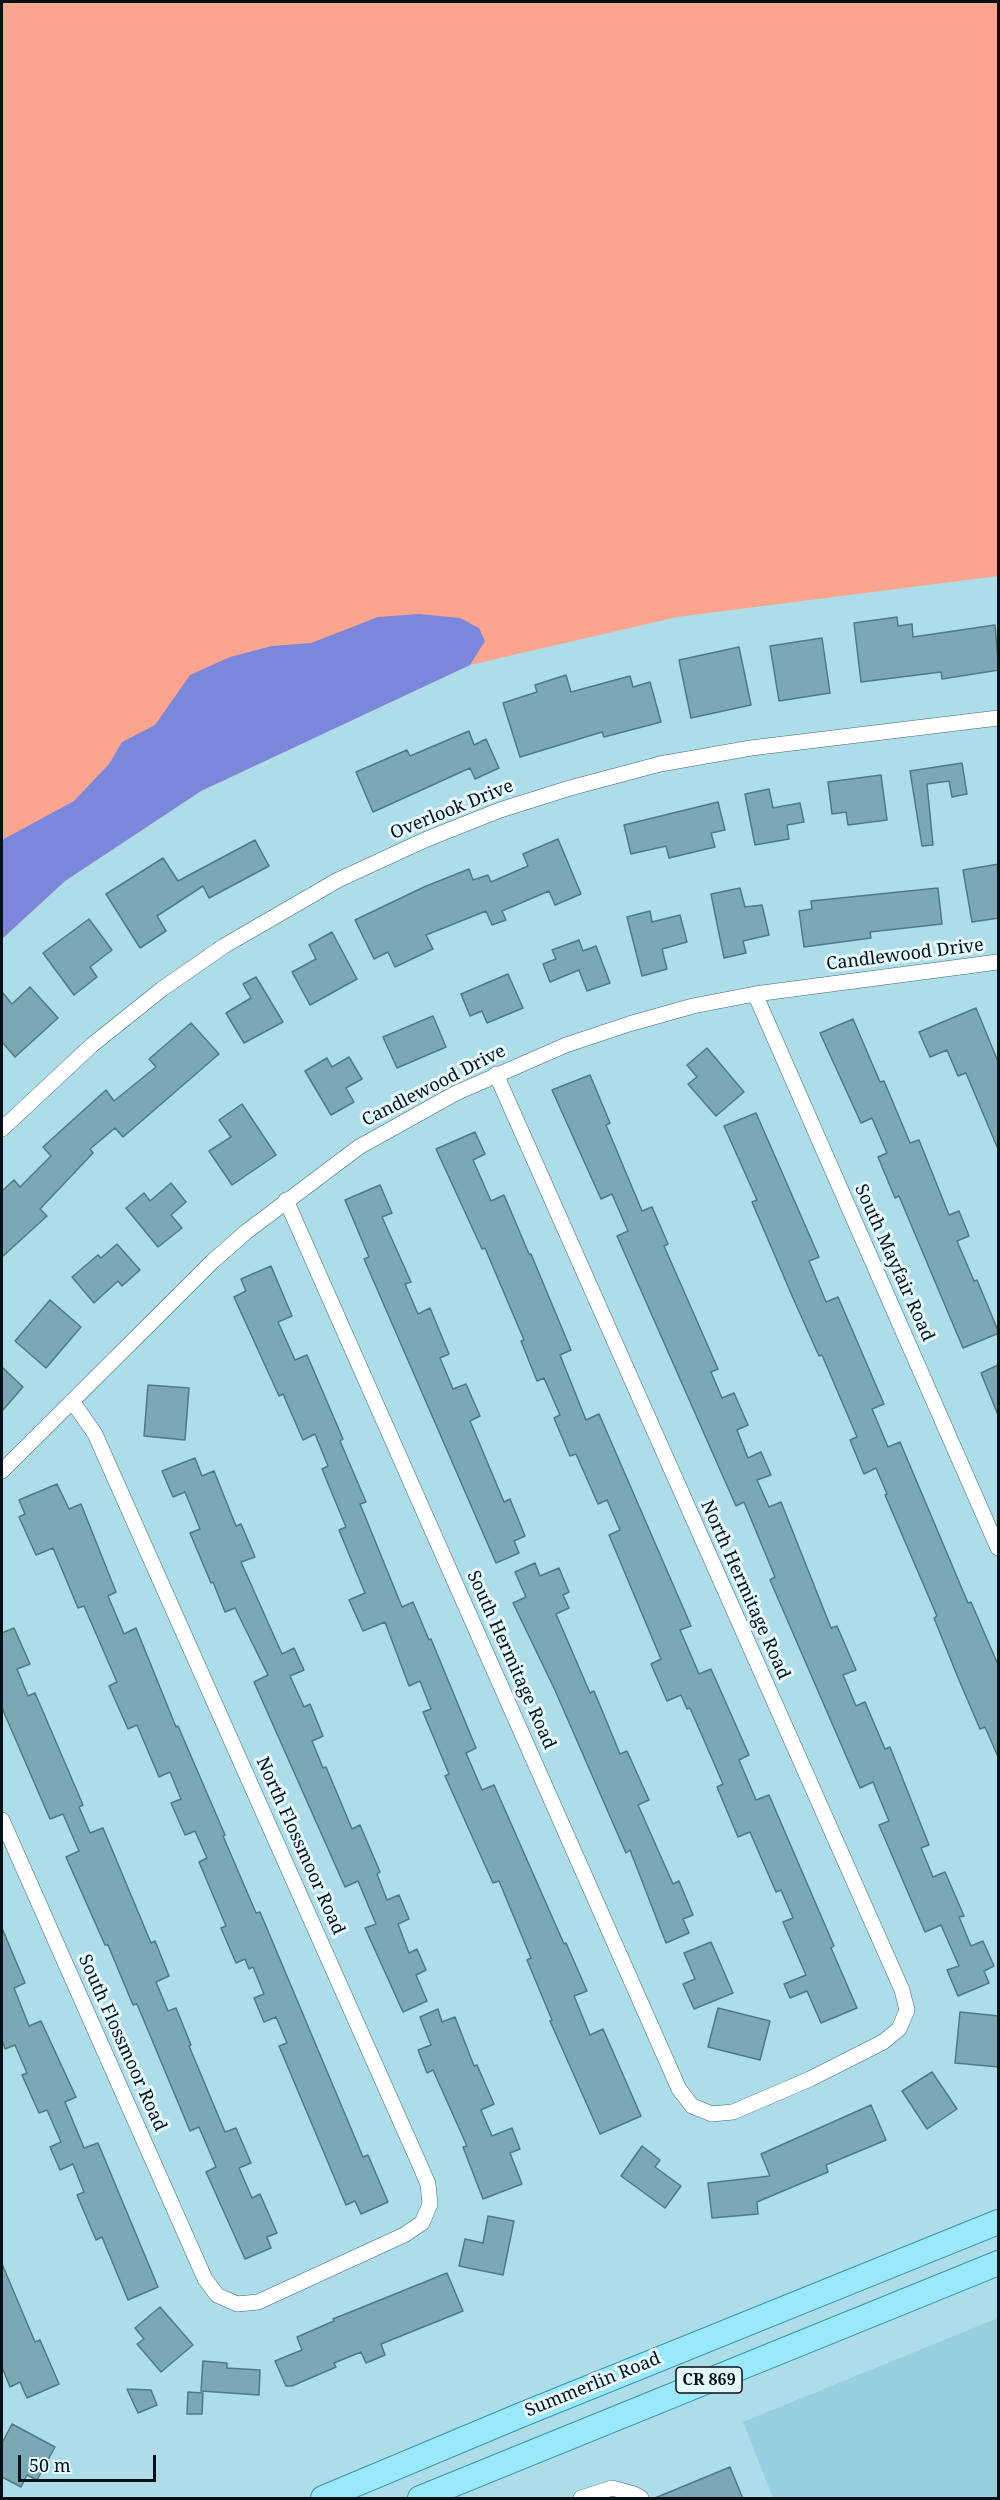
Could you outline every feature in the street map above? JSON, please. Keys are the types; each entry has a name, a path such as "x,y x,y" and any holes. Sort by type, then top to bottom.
{"main road":[{"name":"Summerlin Road","path":"323,2499 521,2415 999,2222"},
{"name":"CR 869","path":"420,2499 999,2263"}],"street":[{"name":"Overlook Drive","path":"2,1130 92,1045 162,989 224,946 338,880 427,839 510,807 660,764 752,748 999,718"},
{"name":"Candlewood Drive","path":"2,1471 213,1261 286,1200 369,1141 428,1108 496,1074 566,1045 693,1006 755,994 999,962"},
{"name":"South Mayfair Road","path":"755,994 999,1548"},
{"name":"North Hermitage Road","path":"496,1074 902,1990 907,2010 899,2029 865,2053 751,2106 733,2112 720,2113"},
{"name":"South Hermitage Road","path":"286,1200 679,2089 692,2106 712,2114 720,2113"},
{"name":"North Flossmoor Road","path":"72,1401 95,1434 428,2184 430,2204 422,2223 404,2235 258,2302 237,2304 218,2295 207,2282"},
{"name":"South Flossmoor Road","path":"2,1820 207,2282"},
{"path":"581,2499 612,2488 634,2494 641,2499"}],"shaded area":[{"path":"2,2 998,2 998,576 677,617 470,665 201,791 65,881 2,939"},
{"path":"998,2318 998,2498 773,2498 743,2422"}],"water":[{"path":"419,614 460,618 479,628 485,641 470,665 201,791 65,881 2,939 2,840 74,801 109,764 122,742 155,725 190,675 230,657 272,646 311,643 378,617"}],"building":[{"path":"897,617 898,626 912,624 913,637 995,625 999,670 942,679 941,672 861,682 854,623"},
{"path":"822,638 830,693 779,701 770,646"},
{"path":"739,647 751,705 691,718 679,660"},
{"path":"566,675 571,692 630,676 633,687 650,682 661,722 604,737 602,732 520,757 503,703 537,692 535,685"},
{"path":"469,731 474,745 486,739 499,768 475,779 470,768 373,812 356,772 407,750 410,756"},
{"path":"962,763 967,794 952,797 949,781 927,784 933,845 922,846 910,771"},
{"path":"881,775 887,820 848,825 846,812 832,814 828,782"},
{"path":"769,789 773,808 800,803 804,822 787,825 789,839 755,845 745,794"},
{"path":"718,802 725,830 711,833 715,847 669,858 666,846 631,854 624,825"},
{"path":"558,839 581,894 555,905 549,891 502,911 506,920 492,925 486,911 426,935 433,949 395,967 388,952 374,959 355,920 424,887 469,869 473,880 488,875 491,882 528,866 523,854"},
{"path":"255,840 269,866 209,898 203,886 157,916 166,931 140,948 106,894 163,858 178,881"},
{"path":"999,864 999,918 972,922 963,870"},
{"path":"740,888 745,907 762,905 769,935 743,941 746,953 724,958 711,894"},
{"path":"938,888 942,924 870,932 871,938 804,947 799,911 812,909 811,901"},
{"path":"650,911 652,922 680,915 687,942 662,949 667,969 642,976 627,917"},
{"path":"89,919 112,950 90,967 97,977 74,995 43,953"},
{"path":"332,932 357,979 310,1005 292,972 316,959 309,945"},
{"path":"579,940 583,951 596,946 610,983 587,991 579,970 550,982 543,964 556,959 552,950"},
{"path":"508,974 523,1008 487,1023 482,1011 470,1016 461,994"},
{"path":"256,977 283,1022 244,1043 226,1013 251,998 243,984"},
{"path":"30,987 58,1018 15,1057 2,1042 2,992 12,1004"},
{"path":"976,1008 999,1064 998,1149 966,1073 958,1076 947,1050 930,1057 919,1032"},
{"path":"433,1016 446,1047 397,1068 383,1037"},
{"path":"853,1019 880,1082 884,1081 910,1143 919,1140 949,1215 959,1211 969,1236 957,1241 974,1281 977,1280 999,1333 963,1348 899,1196 895,1198 878,1157 887,1153 872,1118 861,1123 820,1033"},
{"path":"191,1023 219,1054 123,1137 115,1128 90,1149 93,1153 40,1209 47,1216 2,1257 2,1191 14,1180 20,1187 51,1156 43,1147 106,1090 114,1101 156,1067 149,1059"},
{"path":"707,1048 744,1092 716,1116 688,1084 697,1077 687,1065"},
{"path":"349,1057 362,1079 346,1088 354,1102 331,1115 305,1071 327,1058 332,1067"},
{"path":"590,1075 610,1123 606,1125 642,1211 652,1207 668,1244 664,1246 718,1369 711,1372 722,1398 734,1393 748,1425 737,1430 748,1458 761,1452 771,1475 757,1480 769,1507 781,1502 831,1628 837,1626 856,1670 843,1675 856,1706 865,1702 885,1749 890,1747 929,1845 921,1848 933,1877 945,1872 964,1916 959,1917 971,1946 983,1941 994,1966 984,1971 989,1983 958,1996 947,1970 959,1966 941,1925 925,1932 879,1825 889,1821 873,1782 860,1788 770,1580 775,1577 744,1502 736,1506 617,1236 628,1231 612,1194 601,1199 552,1090"},
{"path":"242,1104 276,1155 232,1185 209,1151 231,1137 219,1120"},
{"path":"756,1113 819,1257 809,1261 826,1302 838,1297 884,1404 872,1409 888,1447 900,1442 968,1603 971,1602 999,1667 999,1759 985,1727 980,1729 959,1680 934,1618 937,1616 885,1495 887,1494 876,1468 864,1474 850,1440 857,1437 752,1202 757,1200 724,1126"},
{"path":"475,1132 485,1154 473,1160 491,1201 504,1195 529,1254 531,1254 571,1350 560,1355 586,1420 599,1414 691,1626 680,1630 699,1674 711,1669 749,1755 739,1760 756,1800 769,1795 834,1946 831,1948 857,2008 821,2023 807,1991 790,1998 784,1984 806,1975 783,1922 793,1918 781,1890 776,1892 750,1832 738,1837 717,1787 723,1784 690,1708 687,1709 681,1695 667,1701 651,1664 661,1659 609,1535 620,1530 607,1500 598,1504 576,1454 570,1456 554,1418 560,1415 544,1378 537,1381 521,1341 524,1340 485,1248 482,1249 436,1149"},
{"path":"171,1183 186,1202 171,1215 182,1228 158,1247 126,1208 144,1193 150,1201"},
{"path":"380,1185 392,1213 382,1217 411,1282 405,1284 418,1314 430,1308 449,1354 440,1358 453,1389 466,1384 480,1416 470,1421 504,1502 510,1499 525,1536 514,1541 519,1553 496,1563 364,1259 369,1257 345,1200"},
{"path":"117,1244 140,1270 122,1286 118,1281 94,1303 72,1277 98,1255 101,1258"},
{"path":"271,1266 292,1316 278,1322 295,1360 307,1355 343,1439 340,1441 366,1502 360,1504 402,1607 413,1602 429,1640 431,1639 476,1748 466,1753 482,1790 494,1785 587,1991 574,1996 590,2035 603,2029 641,2116 600,2134 550,2021 552,2020 527,1960 531,1958 499,1881 493,1883 445,1776 449,1774 423,1712 431,1709 420,1681 409,1686 385,1622 363,1631 349,1600 365,1593 339,1530 346,1527 322,1469 328,1466 315,1434 303,1440 283,1394 279,1396 234,1297 246,1291 241,1279"},
{"path":"50,1300 81,1327 46,1368 15,1341"},
{"path":"998,1365 998,1415 981,1373"},
{"path":"2,1367 23,1387 2,1411"},
{"path":"148,1385 189,1388 185,1440 144,1436"},
{"path":"195,1458 202,1476 214,1471 236,1526 241,1524 255,1557 241,1562 282,1654 294,1648 304,1670 290,1676 304,1707 310,1704 323,1736 312,1741 323,1768 326,1767 352,1829 360,1825 380,1872 377,1874 387,1900 399,1895 409,1919 398,1924 409,1953 417,1949 426,1970 416,1975 427,2001 403,2012 365,1928 376,1924 358,1881 345,1887 254,1682 268,1675 235,1608 225,1612 213,1582 211,1583 190,1533 200,1529 185,1492 173,1497 162,1471"},
{"path":"57,1484 69,1509 81,1504 116,1592 108,1596 124,1634 136,1628 176,1727 178,1726 225,1835 223,1836 256,1913 260,1912 363,2157 368,2155 388,2202 361,2214 355,2201 346,2205 279,2046 287,2043 276,2017 264,2022 254,1998 264,1994 253,1967 249,1969 245,1959 236,1963 221,1928 226,1926 199,1862 207,1858 195,1831 185,1835 171,1803 181,1799 170,1772 159,1777 137,1725 128,1729 109,1686 117,1682 84,1606 78,1608 53,1548 36,1555 19,1517 25,1514 19,1500"},
{"path":"535,1563 540,1576 559,1568 569,1592 563,1595 569,1608 556,1614 590,1693 594,1691 620,1754 627,1751 649,1800 638,1805 673,1884 679,1881 693,1915 683,1919 689,1933 666,1943 630,1850 626,1853 554,1688 513,1603 526,1597 515,1572"},
{"path":"14,1628 30,1664 17,1669 28,1696 35,1693 83,1805 79,1807 90,1833 103,1828 151,1943 155,1941 169,1976 156,1982 168,2011 176,2008 191,2045 189,2046 225,2132 236,2128 251,2163 239,2168 252,2198 260,2194 277,2233 267,2237 271,2248 245,2259 206,2172 216,2167 199,2127 190,2131 137,2004 133,2005 108,1945 105,1945 66,1857 79,1851 63,1814 50,1819 2,1708 2,1633"},
{"path":"2,1928 25,1983 14,1988 29,2026 41,2021 76,2097 65,2102 84,2148 98,2143 158,2287 128,2300 102,2237 96,2240 77,2195 84,2192 73,2164 60,2170 50,2147 61,2142 47,2110 39,2113 22,2075 27,2073 15,2045 5,2049 2,2040"},
{"path":"711,1942 733,1993 694,2009 683,1984 695,1979 684,1953"},
{"path":"718,2008 770,2021 760,2060 708,2047"},
{"path":"438,2009 442,2022 455,2017 474,2066 477,2065 494,2104 481,2110 492,2136 512,2128 520,2149 510,2153 522,2184 483,2199 463,2147 467,2146 433,2070 427,2073 418,2050 431,2045 420,2017"},
{"path":"960,2012 999,2016 999,2067 955,2063"},
{"path":"932,2072 957,2109 927,2129 902,2091"},
{"path":"871,2105 886,2140 826,2165 828,2172 757,2202 758,2214 712,2218 708,2183 770,2176 761,2154"},
{"path":"642,2146 660,2160 655,2167 681,2186 665,2208 621,2176"},
{"path":"488,2216 514,2221 503,2275 459,2266 465,2239 483,2243"},
{"path":"2,2264 35,2342 40,2340 59,2384 27,2398 20,2382 10,2387 2,2367"},
{"path":"447,2273 463,2311 381,2344 385,2355 366,2363 361,2352 334,2363 336,2367 292,2386 286,2386 275,2361 302,2350 297,2337 334,2321 333,2319"},
{"path":"160,2307 193,2345 161,2372 137,2344 144,2339 135,2328"},
{"path":"203,2361 227,2363 227,2368 260,2370 259,2395 201,2391"},
{"path":"127,2389 151,2390 157,2405 138,2413"},
{"path":"188,2392 203,2393 202,2414 187,2414"},
{"path":"12,2424 55,2447 37,2480 27,2475 21,2487 2,2477 2,2443"},
{"path":"730,2467 743,2499 655,2499 655,2498"}]}
